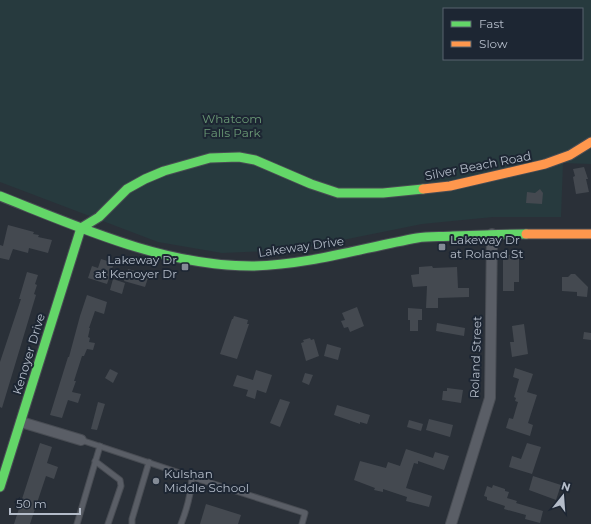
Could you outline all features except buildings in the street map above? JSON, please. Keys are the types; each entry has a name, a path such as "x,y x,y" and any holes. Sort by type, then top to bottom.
{"street":[{"name":"Silver Beach Road","path":"81,228 99,217 127,189 140,181 164,171 210,158 247,158 268,165 311,184 338,193 383,193 450,186 545,164 570,155 591,142"},
{"name":"Lakeway Drive","path":"0,196 81,228 154,253 176,258 228,265 247,266 298,262 420,238 492,234 591,234"},
{"name":"Kenoyer Drive","path":"0,487 81,228"},
{"name":"Roland Street","path":"451,524 490,398 492,234"},
{"path":"21,422 81,440"}],"lane":[{"path":"81,440 305,514 302,524"},
{"path":"77,524 100,446"},
{"path":"95,461 120,480 121,486 108,524"},
{"path":"132,524 132,519 149,462"},
{"path":"181,524 188,502 192,476"}],"green space":[{"name":"Whatcom Falls Park","path":"0,0 591,0 591,164 563,163 561,217 493,217 422,224 293,250 222,253 158,242 0,182"}],"traffic: fast":[{"path":"81,228 99,217 127,189 145,179 164,171 210,158 239,157 255,160 311,184 338,193 383,193 423,189"},
{"path":"0,196 123,243 187,260 219,264 252,266 294,263 422,237 526,234"},
{"path":"0,487 81,228"}],"traffic: slow":[{"path":"423,189 450,186 545,164 570,155 591,142"},
{"path":"526,234 591,234"}],"place":[{"name":"Lakeway Dr at Roland St","path":"442,247"},
{"name":"Lakeway Dr at Kenoyer Dr","path":"185,267"},
{"name":"Kulshan Middle School","path":"156,481"}]}
